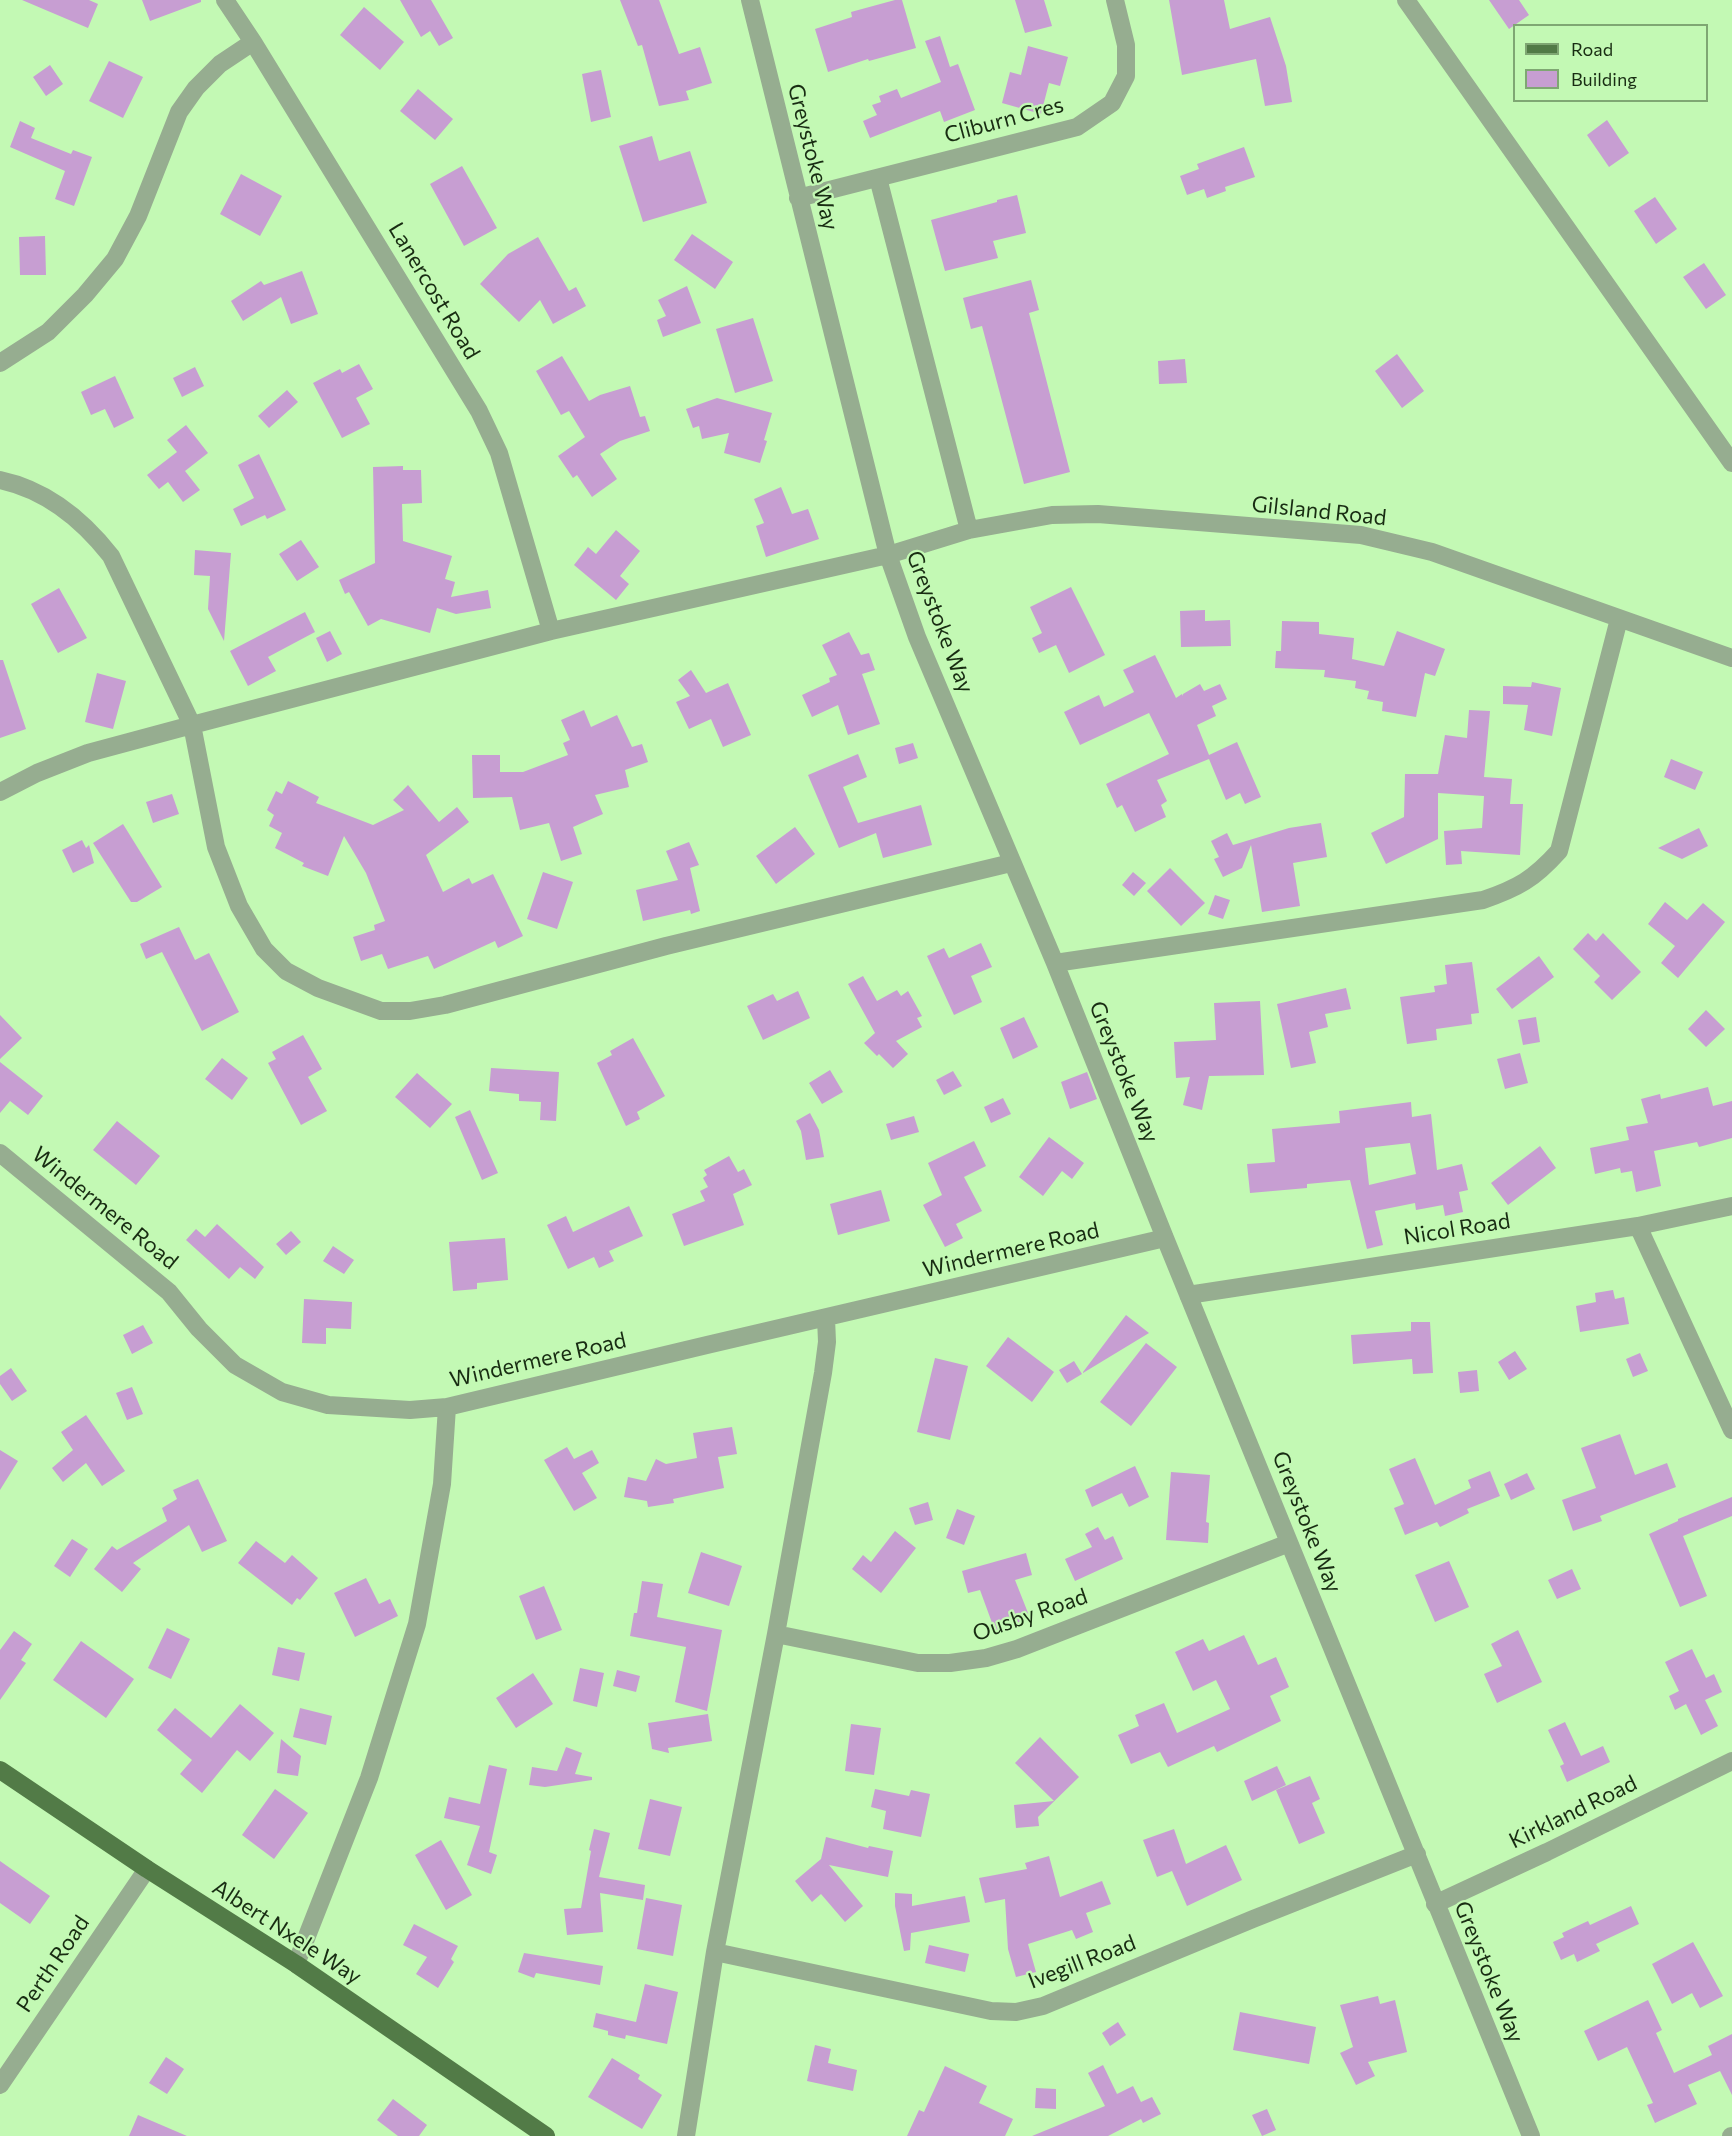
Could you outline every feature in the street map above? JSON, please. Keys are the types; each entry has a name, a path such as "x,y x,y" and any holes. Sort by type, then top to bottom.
{"main road":[{"name":"Albert Nxele Way","path":"0,1770 147,1869 296,1964 546,2136"}],"street":[{"name":"Lanercost Road","path":"225,0 479,411 499,453 551,631"},
{"name":"Greystoke Way","path":"750,0 888,555 917,637 1055,963 1164,1238 1531,2136"},
{"name":"Cliburn Cres","path":"798,198 1077,127 1112,103 1126,76 1126,45 1115,0"},
{"path":"1406,0 1732,463"},
{"path":"0,363 48,332 85,295 115,259 138,216 179,112 196,88 220,64 253,42"},
{"path":"878,178 969,530"},
{"path":"0,480 21,484 54,501 93,534 111,556 192,725 216,847 239,906 264,949 286,971 318,988 381,1011 410,1011 446,1005 666,946 1011,863"},
{"name":"Gilsland Road","path":"0,792 37,773 88,753 192,725 551,631 888,555 969,530 1052,515 1098,514 1361,535 1432,552 1732,658"},
{"path":"1055,963 1484,900 1514,889 1544,868 1559,851 1619,619"},
{"name":"Windermere Road","path":"0,1153 169,1292 199,1329 235,1365 282,1392 328,1405 410,1410 447,1407 1164,1238"},
{"name":"Nicol Road","path":"1188,1295 1638,1226 1732,1206"},
{"path":"1638,1226 1732,1430"},
{"path":"686,2136 715,1952 823,1372 827,1342 826,1318"},
{"path":"296,1964 369,1778 417,1624 442,1484 447,1407"},
{"name":"Ousby Road","path":"776,1634 918,1663 950,1664 986,1658 1017,1649 1289,1543"},
{"name":"Kirkland Road","path":"1435,1904 1732,1761"},
{"name":"Ivegill Road","path":"715,1952 991,2011 1016,2012 1043,2006 1252,1919 1417,1854"},
{"name":"Perth Road","path":"0,2085 147,1869"}],"building":[{"path":"22,0 89,0 98,4 88,28"},
{"path":"142,0 201,0 201,2 150,21"},
{"path":"400,0 431,0 453,38 439,46 430,31 421,37"},
{"path":"620,0 659,0 679,54 700,47 712,83 686,91 689,100 659,106 642,45 638,46"},
{"path":"902,0 916,48 869,61 868,59 828,72 815,29 852,17 851,12"},
{"path":"1015,0 1044,0 1052,26 1025,33"},
{"path":"1169,0 1224,0 1230,29 1270,17 1286,66 1292,102 1265,106 1256,59 1182,75"},
{"path":"1489,0 1519,0 1529,15 1513,24 1509,29"},
{"path":"364,7 404,42 380,70 340,35"},
{"path":"940,36 950,67 958,64 975,110 944,122 940,111 870,138 863,121 877,115 872,105 881,102 879,96 897,89 901,98 941,82 925,41"},
{"path":"1028,46 1068,57 1060,86 1049,83 1041,114 1002,103 1010,72 1021,75"},
{"path":"109,61 143,77 123,118 89,101"},
{"path":"50,65 63,84 46,96 33,77"},
{"path":"601,70 611,117 591,122 582,74"},
{"path":"418,89 453,119 435,140 400,111"},
{"path":"1607,120 1629,153 1609,167 1587,135"},
{"path":"20,121 35,128 31,138 71,154 73,150 92,157 74,206 55,199 65,171 10,147"},
{"path":"652,136 659,161 690,151 707,203 643,222 619,146"},
{"path":"1244,147 1255,177 1225,187 1226,191 1207,198 1204,189 1187,195 1180,176 1199,169 1197,164"},
{"path":"462,166 497,228 464,246 430,184"},
{"path":"241,174 282,196 260,236 220,214"},
{"path":"1017,195 1026,233 993,241 998,258 945,271 931,220"},
{"path":"1655,197 1677,229 1656,244 1634,211"},
{"path":"692,234 733,262 715,289 674,260"},
{"path":"45,236 46,275 20,275 19,237"},
{"path":"538,237 569,291 576,287 586,306 553,324 540,300 519,322 480,284 508,254"},
{"path":"1704,263 1726,295 1706,309 1683,277"},
{"path":"302,271 318,314 291,324 281,297 243,321 231,301 261,281 264,285"},
{"path":"1031,280 1039,310 1029,313 1070,472 1024,484 982,326 971,329 963,298"},
{"path":"687,286 701,323 663,337 657,320 666,316 658,300"},
{"path":"753,318 773,381 735,393 716,329"},
{"path":"1397,354 1424,391 1402,408 1375,371"},
{"path":"562,356 589,401 600,395 630,386 640,417 645,416 650,431 620,441 600,454 617,479 592,497 577,475 573,478 558,456 585,437 569,411 561,415 536,371"},
{"path":"1185,359 1187,383 1159,384 1158,361"},
{"path":"359,364 373,389 356,398 370,424 342,438 313,383 340,369 342,373"},
{"path":"195,367 204,386 182,397 173,378"},
{"path":"115,376 134,418 114,428 105,409 91,415 81,392"},
{"path":"287,390 298,402 269,428 258,416"},
{"path":"717,398 772,413 760,463 724,453 729,433 702,439 699,426 693,428 686,409"},
{"path":"186,425 208,453 185,471 200,490 183,502 168,482 159,489 147,475 177,452 167,440"},
{"path":"259,454 286,510 267,519 265,515 241,526 233,509 254,498 238,465"},
{"path":"403,466 403,470 421,470 422,503 402,504 403,541 452,556 445,579 455,582 451,597 488,590 491,608 456,614 437,608 430,633 381,619 368,626 349,592 345,594 339,580 375,563 373,467"},
{"path":"781,487 792,514 808,509 819,539 766,557 756,526 764,523 754,499"},
{"path":"616,530 640,551 620,576 629,584 616,600 574,565 588,547 596,554"},
{"path":"301,540 319,567 297,581 279,554"},
{"path":"195,550 231,553 224,641 208,609 210,576 194,575"},
{"path":"1071,587 1105,655 1069,673 1056,645 1039,653 1032,638 1042,633 1030,607"},
{"path":"59,588 87,638 58,653 31,604"},
{"path":"1205,610 1205,621 1230,620 1231,646 1181,647 1180,611"},
{"path":"305,612 315,632 268,657 276,671 248,686 230,651"},
{"path":"1282,621 1319,622 1319,634 1354,638 1352,659 1384,666 1397,631 1445,649 1435,676 1425,673 1416,717 1382,711 1383,702 1367,699 1369,691 1355,688 1356,681 1324,677 1325,670 1275,668 1276,651 1281,651"},
{"path":"330,631 342,654 327,662 316,638"},
{"path":"849,632 861,655 869,653 875,670 862,674 880,724 848,735 838,705 812,717 802,695 830,682 829,678 837,675 822,645"},
{"path":"1155,655 1176,698 1200,684 1204,691 1220,684 1227,699 1212,706 1216,716 1197,725 1209,755 1237,742 1261,797 1245,804 1240,793 1226,800 1209,759 1157,780 1167,801 1161,805 1166,817 1135,832 1122,805 1117,808 1106,784 1169,754 1149,713 1080,745 1064,712 1099,695 1104,707 1134,692 1123,670"},
{"path":"0,660 3,660 26,729 0,738"},
{"path":"691,670 706,693 728,683 751,735 723,747 711,719 689,729 676,702 690,696 678,680"},
{"path":"97,673 126,681 113,729 85,722"},
{"path":"1532,682 1561,688 1552,736 1524,730 1528,705 1503,704 1503,686 1531,687"},
{"path":"584,710 591,727 617,715 632,747 642,744 648,762 625,770 629,787 595,795 603,814 573,827 582,854 561,861 549,823 520,830 512,797 473,798 472,755 500,755 500,772 523,772 568,755 563,743 570,740 561,720"},
{"path":"1469,710 1490,711 1484,777 1512,779 1510,804 1523,804 1520,855 1461,851 1462,864 1446,865 1444,831 1482,828 1484,796 1438,793 1438,839 1386,864 1371,833 1404,817 1405,774 1438,774 1445,735 1467,738"},
{"path":"913,743 918,758 899,764 895,748"},
{"path":"858,754 867,777 843,787 858,823 921,805 932,845 883,858 876,833 839,848 808,775"},
{"path":"1671,759 1703,772 1695,790 1664,777"},
{"path":"288,781 319,797 316,803 373,825 404,810 393,800 408,785 439,822 457,807 469,822 426,855 443,892 469,878 472,884 493,874 523,936 498,948 495,941 434,969 428,956 388,969 382,954 361,961 353,937 375,930 374,925 385,921 366,873 344,836 328,876 302,866 304,863 275,848 282,833 269,826 274,815 267,810 276,791 282,794"},
{"path":"172,794 179,814 153,823 146,802"},
{"path":"1321,823 1327,857 1293,863 1300,906 1262,912 1251,845 1242,868 1223,877 1214,859 1219,857 1211,841 1227,833 1233,845 1289,828"},
{"path":"123,824 162,887 137,902 131,902 93,843"},
{"path":"795,827 815,854 776,884 756,856"},
{"path":"1699,828 1708,846 1682,859 1658,848"},
{"path":"82,840 86,848 89,845 94,863 73,873 62,850"},
{"path":"689,842 699,865 690,868 700,911 691,914 690,910 643,921 636,890 678,880 666,851"},
{"path":"1170,868 1205,903 1181,926 1147,891"},
{"path":"543,872 573,882 557,929 527,919"},
{"path":"1133,872 1146,883 1134,896 1122,885"},
{"path":"1215,895 1230,900 1223,919 1208,914"},
{"path":"1665,902 1687,920 1703,903 1725,922 1678,978 1661,963 1675,946 1648,924"},
{"path":"179,927 195,960 209,953 239,1012 202,1031 162,952 146,959 140,944"},
{"path":"1588,933 1596,941 1603,933 1641,972 1612,1000 1594,982 1600,976 1573,949"},
{"path":"981,943 992,967 971,976 982,1002 954,1015 927,956 944,948 949,958"},
{"path":"1539,956 1554,977 1512,1009 1496,989"},
{"path":"1472,962 1479,1013 1471,1014 1472,1024 1436,1029 1437,1040 1407,1044 1400,997 1435,992 1434,986 1447,984 1445,965"},
{"path":"863,976 877,1001 897,990 901,996 908,991 922,1016 917,1018 922,1027 896,1041 908,1054 893,1068 864,1043 875,1033 848,984"},
{"path":"1346,988 1351,1009 1325,1014 1328,1027 1309,1032 1316,1063 1291,1068 1277,1004"},
{"path":"798,991 810,1018 763,1040 747,1006 773,994 777,1001"},
{"path":"1260,1001 1264,1075 1209,1076 1202,1110 1183,1105 1190,1077 1176,1078 1174,1042 1216,1040 1214,1003"},
{"path":"1706,1010 1725,1029 1706,1047 1688,1029"},
{"path":"0,1015 22,1038 0,1059"},
{"path":"1024,1017 1038,1047 1013,1059 1000,1028"},
{"path":"1536,1017 1540,1042 1523,1045 1518,1020"},
{"path":"303,1035 322,1069 308,1077 327,1111 301,1125 268,1063 276,1059 272,1052"},
{"path":"633,1038 665,1096 637,1112 640,1119 626,1126 597,1063 612,1055 610,1051"},
{"path":"1520,1053 1528,1083 1505,1089 1497,1059"},
{"path":"222,1058 248,1078 232,1100 205,1079"},
{"path":"0,1062 43,1096 28,1115 10,1101 0,1113"},
{"path":"491,1068 559,1072 556,1121 540,1120 541,1102 519,1101 519,1094 489,1091"},
{"path":"830,1070 843,1092 822,1104 809,1083"},
{"path":"953,1071 962,1086 944,1095 936,1080"},
{"path":"1087,1072 1097,1099 1070,1109 1061,1082"},
{"path":"417,1073 452,1104 430,1128 395,1097"},
{"path":"1708,1087 1713,1106 1732,1101 1732,1138 1699,1147 1697,1142 1654,1151 1661,1186 1636,1192 1632,1171 1621,1173 1620,1168 1595,1174 1590,1148 1629,1140 1626,1127 1648,1123 1641,1099 1660,1094 1661,1099"},
{"path":"1003,1098 1011,1114 991,1123 984,1107"},
{"path":"1411,1102 1412,1117 1431,1114 1437,1170 1462,1164 1468,1190 1459,1192 1463,1212 1445,1216 1443,1205 1416,1210 1415,1203 1375,1211 1383,1245 1367,1249 1350,1180 1307,1184 1307,1188 1250,1193 1247,1164 1275,1162 1272,1129 1340,1123 1339,1111","holes":["1410,1143 1416,1174 1369,1185 1365,1148"]},
{"path":"470,1110 498,1173 482,1180 455,1117"},
{"path":"810,1113 819,1130 824,1157 806,1160 801,1131 796,1121"},
{"path":"914,1116 919,1132 891,1140 886,1124"},
{"path":"117,1121 160,1156 136,1185 93,1150"},
{"path":"1049,1137 1084,1163 1072,1179 1062,1171 1043,1196 1019,1177"},
{"path":"974,1141 986,1166 964,1177 982,1211 956,1224 963,1238 945,1247 923,1205 942,1195 928,1163"},
{"path":"1540,1146 1556,1168 1508,1205 1491,1183"},
{"path":"729,1156 738,1172 744,1169 752,1185 733,1194 744,1225 684,1246 672,1214 705,1201 700,1191 708,1187 703,1178 707,1175 704,1170"},
{"path":"881,1190 890,1221 838,1235 830,1204"},
{"path":"629,1206 643,1236 609,1251 614,1261 599,1268 594,1257 568,1269 547,1225 566,1216 573,1232"},
{"path":"217,1224 264,1267 255,1279 240,1267 229,1279 186,1240 196,1229 205,1237"},
{"path":"291,1231 301,1242 286,1255 276,1244"},
{"path":"505,1238 508,1280 477,1283 477,1289 453,1291 449,1242"},
{"path":"333,1246 354,1260 344,1274 323,1261"},
{"path":"1613,1290 1615,1299 1624,1297 1629,1324 1580,1332 1576,1306 1596,1302 1595,1293"},
{"path":"304,1299 352,1302 351,1329 326,1328 326,1344 302,1343"},
{"path":"1126,1315 1149,1333 1083,1373 1083,1372"},
{"path":"1411,1322 1430,1322 1433,1373 1413,1374 1412,1359 1353,1364 1351,1335 1411,1331"},
{"path":"143,1325 153,1343 132,1354 123,1335"},
{"path":"1008,1337 1054,1372 1032,1402 986,1366"},
{"path":"1146,1343 1177,1367 1131,1426 1100,1402"},
{"path":"1515,1351 1527,1369 1509,1380 1498,1362"},
{"path":"1640,1353 1648,1371 1633,1377 1626,1359"},
{"path":"935,1358 968,1366 950,1440 917,1432"},
{"path":"1074,1361 1082,1374 1067,1383 1059,1370"},
{"path":"11,1368 27,1391 12,1401 0,1384 0,1376"},
{"path":"1477,1370 1479,1391 1460,1393 1458,1372"},
{"path":"132,1387 143,1414 127,1420 116,1393"},
{"path":"86,1415 125,1471 102,1486 86,1463 63,1482 52,1468 73,1450 61,1432"},
{"path":"732,1427 737,1454 718,1457 724,1488 673,1499 674,1503 648,1507 647,1501 624,1497 628,1477 646,1481 656,1459 666,1464 697,1458 693,1433"},
{"path":"1620,1434 1635,1475 1667,1463 1676,1487 1600,1516 1602,1521 1573,1531 1562,1500 1596,1488 1581,1448"},
{"path":"567,1447 574,1459 592,1450 599,1463 582,1473 597,1498 574,1511 544,1460"},
{"path":"0,1450 18,1461 0,1490"},
{"path":"1415,1458 1435,1505 1471,1488 1468,1480 1490,1471 1500,1496 1467,1509 1469,1513 1440,1527 1437,1522 1405,1535 1394,1508 1404,1504 1389,1469"},
{"path":"1135,1466 1149,1497 1129,1507 1122,1493 1092,1507 1085,1490"},
{"path":"1171,1472 1210,1475 1206,1522 1209,1523 1208,1543 1166,1540"},
{"path":"1527,1473 1535,1489 1511,1500 1504,1484"},
{"path":"198,1479 227,1541 202,1552 189,1525 133,1563 141,1569 122,1592 94,1569 112,1546 117,1550 167,1521 162,1508 177,1499 173,1490"},
{"path":"1732,1497 1732,1516 1683,1536 1707,1596 1680,1607 1649,1534 1678,1519"},
{"path":"928,1502 933,1520 915,1525 909,1508"},
{"path":"957,1509 975,1516 964,1545 946,1538"},
{"path":"1098,1527 1105,1540 1113,1536 1123,1559 1075,1581 1065,1559 1092,1547 1085,1534"},
{"path":"895,1531 916,1548 881,1593 852,1569 863,1555 871,1562"},
{"path":"72,1539 88,1549 70,1577 54,1566"},
{"path":"256,1541 285,1563 292,1555 318,1578 300,1600 297,1598 292,1605 238,1563"},
{"path":"701,1552 742,1566 729,1606 688,1593"},
{"path":"1026,1553 1032,1575 1015,1580 1030,1618 995,1631 980,1590 968,1593 962,1571"},
{"path":"1449,1561 1469,1607 1435,1622 1415,1575"},
{"path":"1572,1569 1581,1589 1557,1599 1548,1580"},
{"path":"366,1578 379,1604 390,1599 398,1616 355,1637 334,1593"},
{"path":"642,1581 663,1584 657,1617 722,1630 707,1711 675,1702 686,1647 630,1636 634,1613 637,1613"},
{"path":"544,1586 562,1630 536,1640 519,1596"},
{"path":"167,1628 190,1639 171,1679 148,1668"},
{"path":"1518,1630 1542,1682 1497,1703 1484,1674 1502,1666 1491,1644"},
{"path":"14,1631 32,1644 21,1660 26,1663 0,1700 0,1650"},
{"path":"1244,1635 1258,1665 1276,1657 1289,1687 1270,1696 1281,1721 1217,1752 1214,1746 1168,1767 1160,1752 1131,1764 1118,1735 1139,1726 1135,1715 1164,1703 1177,1733 1230,1709 1216,1680 1193,1691 1175,1652 1203,1639 1209,1651"},
{"path":"81,1641 134,1679 106,1718 53,1680"},
{"path":"278,1647 305,1653 299,1681 272,1675"},
{"path":"1692,1649 1706,1678 1714,1674 1722,1692 1705,1700 1718,1726 1701,1735 1686,1704 1675,1710 1669,1696 1679,1691 1665,1662"},
{"path":"580,1668 604,1673 597,1707 573,1701"},
{"path":"617,1670 640,1676 636,1692 613,1686"},
{"path":"533,1673 553,1704 516,1728 496,1698"},
{"path":"240,1704 274,1733 250,1761 237,1750 202,1793 180,1774 192,1760 157,1730 175,1708 211,1738"},
{"path":"300,1708 332,1716 326,1745 293,1737"},
{"path":"708,1714 712,1741 668,1748 669,1753 652,1749 648,1723"},
{"path":"1565,1722 1581,1756 1603,1746 1610,1762 1567,1782 1560,1766 1564,1764 1548,1730"},
{"path":"851,1724 881,1728 874,1775 845,1771"},
{"path":"1040,1737 1079,1777 1038,1817 1039,1826 1016,1828 1014,1805 1054,1801 1015,1763"},
{"path":"281,1739 301,1756 298,1776 277,1773"},
{"path":"566,1747 582,1753 575,1774 592,1777 592,1780 545,1787 529,1785 532,1767 557,1771"},
{"path":"489,1765 507,1769 489,1852 497,1855 491,1874 467,1865 480,1826 444,1818 449,1797 480,1804"},
{"path":"1277,1766 1286,1785 1252,1801 1244,1781"},
{"path":"1310,1776 1320,1799 1312,1803 1325,1833 1299,1844 1276,1790"},
{"path":"275,1789 308,1813 274,1859 242,1835"},
{"path":"875,1789 909,1796 911,1790 930,1794 921,1837 883,1829 886,1811 871,1807"},
{"path":"650,1799 682,1807 670,1856 638,1849"},
{"path":"594,1829 610,1833 599,1877 645,1885 643,1900 600,1893 603,1932 567,1935 564,1909 581,1908"},
{"path":"1174,1829 1186,1864 1226,1845 1242,1880 1187,1906 1172,1871 1157,1877 1143,1840"},
{"path":"826,1837 868,1848 869,1846 893,1851 888,1877 829,1865 863,1906 845,1922 821,1894 812,1902 795,1881 821,1859"},
{"path":"441,1840 472,1895 446,1910 415,1855"},
{"path":"1049,1856 1060,1897 1102,1881 1111,1904 1086,1913 1093,1932 1076,1939 1072,1930 1028,1944 1036,1972 1016,1977 1008,1949 1005,1899 985,1903 979,1878 1027,1869 1025,1863"},
{"path":"0,1861 50,1896 30,1924 0,1903"},
{"path":"895,1893 912,1894 912,1906 965,1896 970,1922 911,1933 910,1950 904,1951 895,1906"},
{"path":"646,1898 682,1905 673,1956 637,1949"},
{"path":"1631,1906 1639,1924 1596,1944 1600,1951 1577,1962 1574,1954 1561,1960 1553,1942 1564,1937 1562,1933 1588,1921 1590,1925"},
{"path":"414,1924 458,1946 451,1959 454,1962 438,1988 416,1974 427,1957 403,1945"},
{"path":"1693,1942 1723,1996 1700,2008 1692,1993 1672,2004 1652,1964"},
{"path":"929,1945 969,1954 965,1972 925,1963"},
{"path":"524,1953 603,1966 600,1985 536,1973 534,1978 518,1972"},
{"path":"645,1984 678,1992 667,2044 626,2035 625,2039 608,2035 608,2031 593,2027 596,2013 636,2022"},
{"path":"1378,1996 1380,2004 1395,2000 1407,2052 1368,2062 1375,2076 1356,2085 1340,2053 1353,2047 1340,2005"},
{"path":"1648,2000 1662,2030 1656,2033 1674,2073 1712,2055 1708,2046 1732,2034 1732,2095 1720,2071 1688,2085 1697,2104 1655,2123 1647,2105 1653,2103 1627,2047 1598,2061 1584,2031"},
{"path":"1240,2012 1316,2027 1309,2064 1233,2050"},
{"path":"1118,2022 1126,2035 1110,2046 1102,2033"},
{"path":"815,2045 831,2049 828,2063 857,2070 853,2091 807,2081"},
{"path":"166,2057 184,2069 167,2094 149,2083"},
{"path":"612,2058 640,2075 638,2079 662,2095 642,2129 588,2097"},
{"path":"1103,2065 1117,2094 1133,2086 1141,2102 1152,2097 1161,2114 1143,2123 1141,2119 1108,2136 1032,2136 1105,2106 1088,2073"},
{"path":"945,2066 987,2086 979,2103 1013,2119 1005,2136 907,2136 919,2110 924,2112"},
{"path":"1036,2088 1056,2089 1056,2109 1035,2108"},
{"path":"393,2099 427,2125 419,2136 398,2136 377,2120"},
{"path":"1267,2109 1276,2130 1262,2136 1252,2115"},
{"path":"138,2115 187,2136 129,2136"}]}
